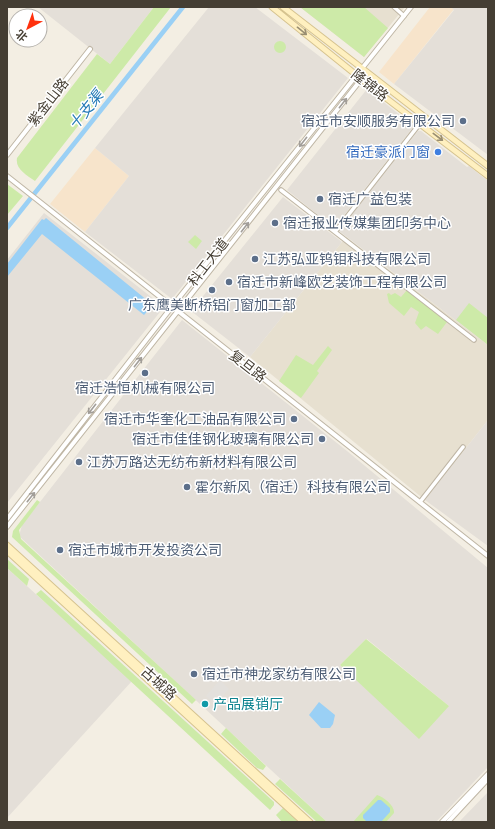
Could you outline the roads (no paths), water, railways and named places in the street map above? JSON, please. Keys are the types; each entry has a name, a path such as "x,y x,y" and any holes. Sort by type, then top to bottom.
{"main road":[{"name":"隆锦路","path":"272,7 356,75 488,176"},
{"name":"隆锦路","path":"283,7 488,166"},
{"name":"古城路","path":"7,545 310,822"},
{"name":"古城路","path":"7,551 303,822"}],"street":[{"path":"394,7 404,16"},
{"name":"科工大道","path":"7,519 173,306 411,7"},
{"name":"紫金山路","path":"7,155 90,49"},
{"name":"科工大道","path":"7,527 367,72"},
{"path":"335,232 425,117"},
{"name":"复旦路","path":"7,176 488,556"},
{"path":"281,190 474,340"},
{"path":"420,502 463,447"},
{"path":"442,822 488,774"},
{"path":"448,822 488,779"}],"water":[{"path":"46,218 153,305 144,315 42,234 7,277 7,264 42,219 44,220"},
{"path":"319,702 335,715 333,724 330,728 321,728 309,715"},
{"path":"378,800 381,800 390,808 390,812 381,822 367,822 363,818 363,815"}],"waterway":[{"name":"十支渠","path":"7,228 183,7"}],"place":[{"name":"宿迁市安顺服务有限公司","path":"463,121"},
{"name":"宿迁豪派门窗","path":"438,152"},
{"name":"宿迁广益包装","path":"320,199"},
{"name":"宿迁报业传媒集团印务中心","path":"275,223"},
{"name":"江苏弘亚钨钼科技有限公司","path":"255,259"},
{"name":"宿迁市新峰欧艺装饰工程有限公司","path":"229,282"},
{"name":"广东鹰美断桥铝门窗加工部","path":"212,290"},
{"name":"宿迁浩恒机械有限公司","path":"145,373"},
{"name":"宿迁市华奎化工油品有限公司","path":"294,419"},
{"name":"宿迁市佳佳钢化玻璃有限公司","path":"322,439"},
{"name":"江苏万路达无纺布新材料有限公司","path":"79,462"},
{"name":"霍尔新风（宿迁）科技有限公司","path":"187,487"},
{"name":"宿迁市城市开发投资公司","path":"60,550"},
{"name":"宿迁市神龙家纺有限公司","path":"194,674"},
{"name":"产品展销厅","path":"205,704"}]}
